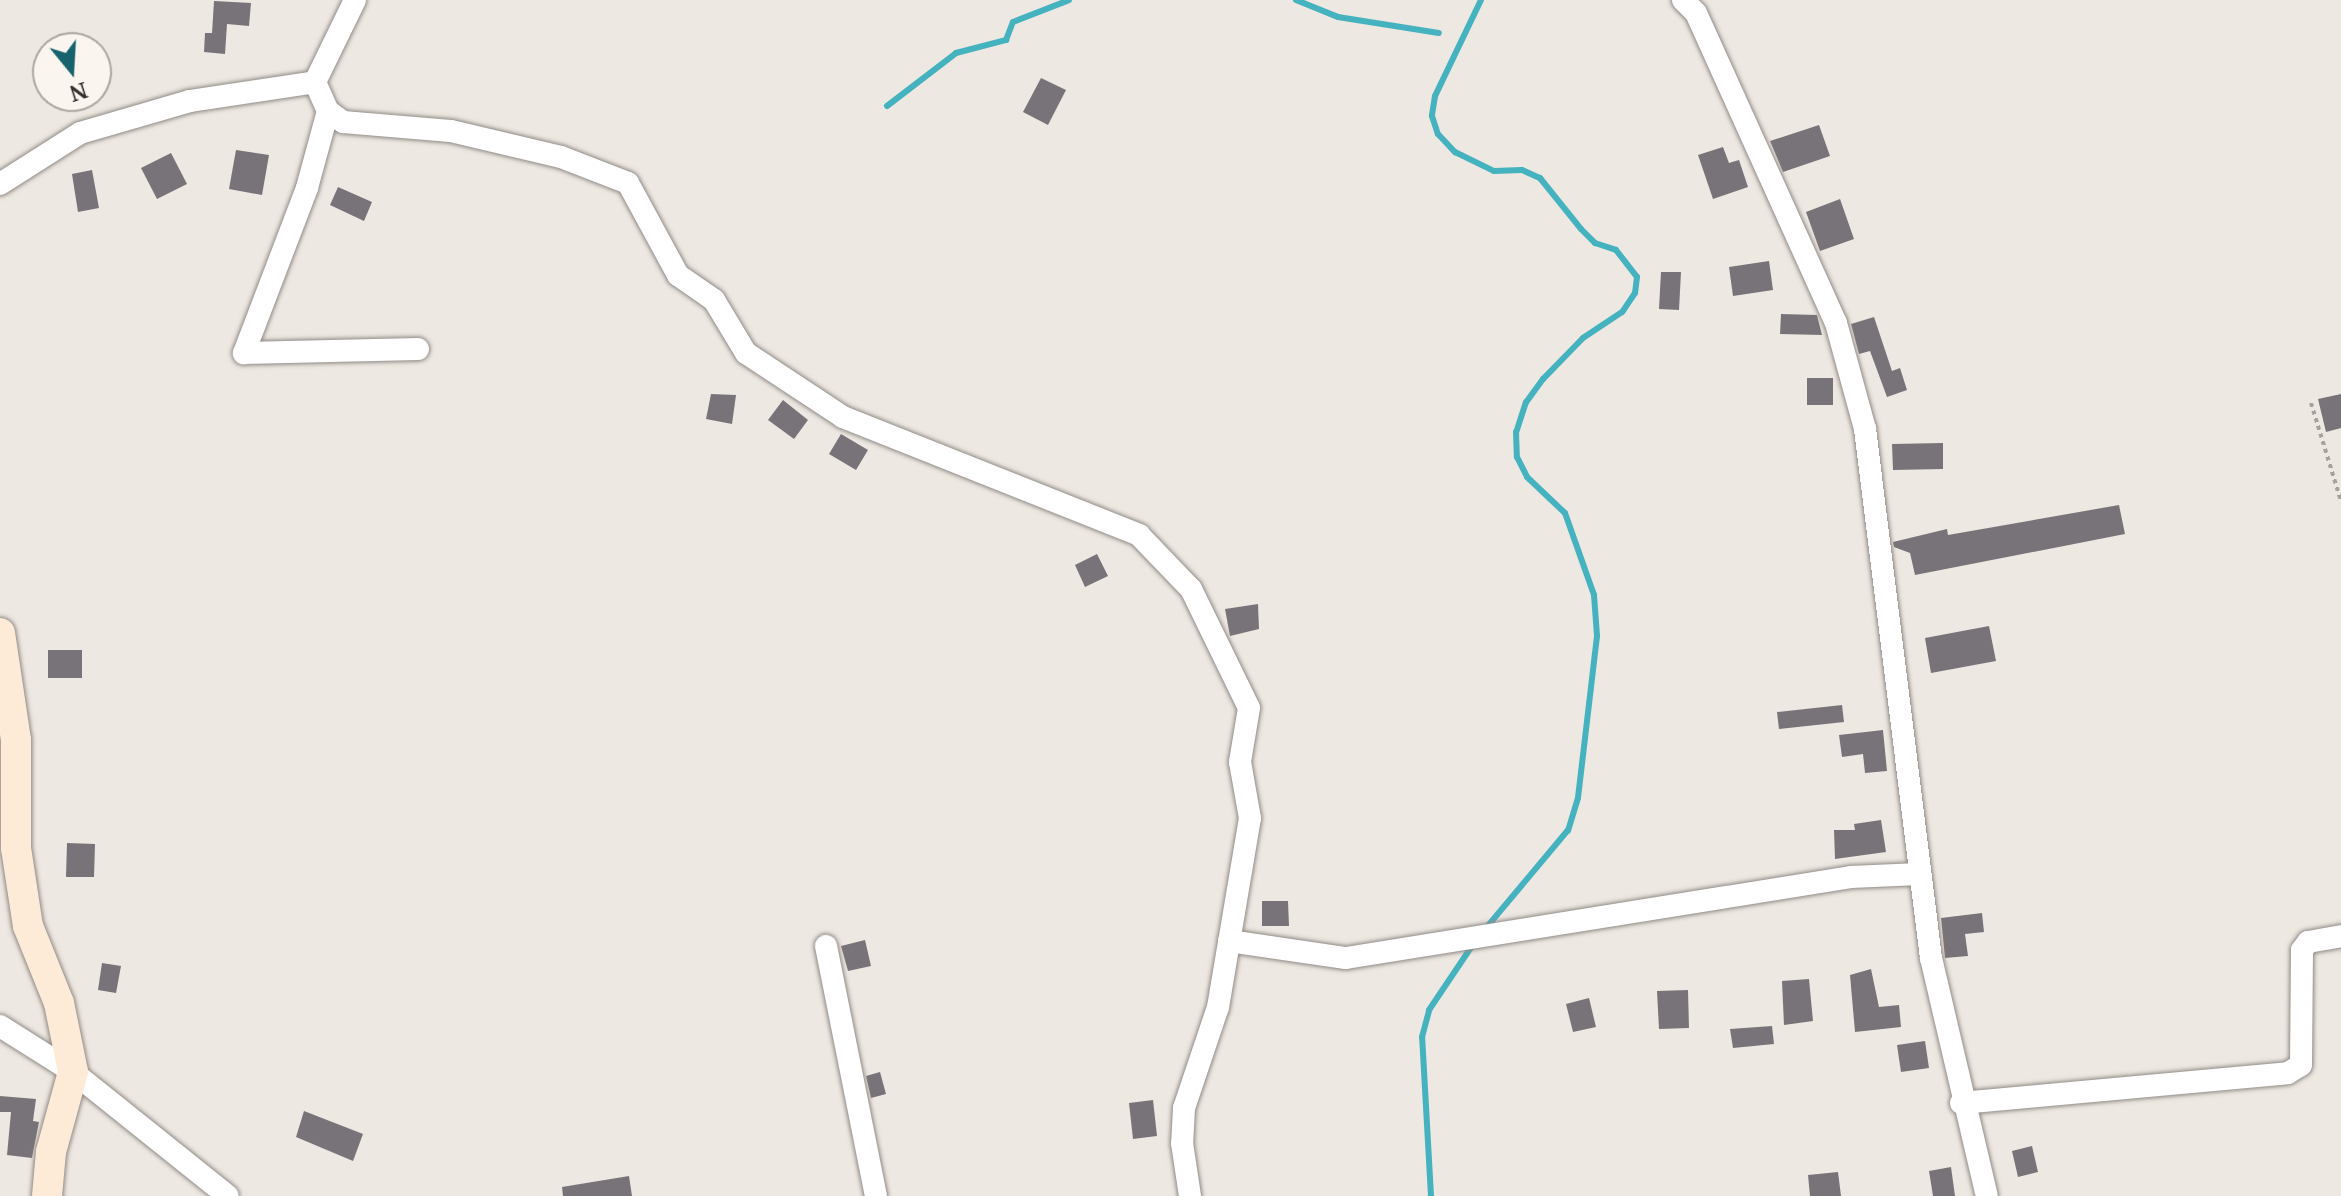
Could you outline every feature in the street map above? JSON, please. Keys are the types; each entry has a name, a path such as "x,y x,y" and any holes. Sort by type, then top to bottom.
{"street":[{"path":"315,82 355,0"},
{"path":"1683,0 1696,13 1715,53 1836,323 1861,414 1919,874 1961,1103 1987,1196"},
{"path":"315,82 328,111 343,122 451,131 561,157 628,183 678,275 714,300 746,353 843,417 1139,535 1191,589 1249,708 1240,762 1250,818 1218,1007 1184,1108 1182,1143 1190,1196"},
{"path":"0,184 80,133 190,101 315,82"},
{"path":"328,111 307,188 244,353 418,349"},
{"path":"0,633 16,740 16,848 28,926 59,1003 73,1072 51,1152 47,1196"},
{"path":"1229,941 1346,958 1851,877 1919,874"},
{"path":"1961,1103 2288,1073 2301,1065 2302,950 2308,942 2341,936"},
{"path":"826,946 876,1196"},
{"path":"0,1026 73,1072 228,1196"}],"path":[{"path":"2311,403 2341,501"}],"building":[{"path":"214,1 251,3 249,26 227,24 225,54 204,52 205,33 212,33"},
{"path":"1041,78 1066,90 1048,125 1023,112"},
{"path":"1819,125 1830,156 1783,172 1770,141"},
{"path":"1723,147 1729,163 1739,160 1748,187 1713,199 1698,155"},
{"path":"236,150 269,155 262,195 229,189"},
{"path":"171,153 187,184 157,199 141,168"},
{"path":"92,170 99,208 78,212 72,174"},
{"path":"338,187 372,202 364,221 330,205"},
{"path":"1840,199 1854,239 1820,251 1806,212"},
{"path":"1769,261 1773,290 1733,296 1729,267"},
{"path":"1661,272 1681,272 1679,310 1659,309"},
{"path":"1781,314 1817,315 1822,335 1780,334"},
{"path":"1874,317 1892,371 1900,368 1907,390 1887,397 1870,351 1859,354 1851,324"},
{"path":"1807,378 1833,378 1833,405 1807,405"},
{"path":"711,394 736,395 732,424 706,419"},
{"path":"2341,394 2341,428 2326,432 2318,399"},
{"path":"783,400 808,420 794,439 768,420"},
{"path":"841,434 868,450 856,470 829,454"},
{"path":"1943,443 1943,469 1893,470 1892,444"},
{"path":"2119,505 2125,534 1915,575 1910,553 1894,547 1893,542 1947,529 1948,535"},
{"path":"1097,554 1108,576 1085,587 1075,565"},
{"path":"1258,604 1259,629 1230,636 1225,609"},
{"path":"1989,626 1996,661 1931,673 1925,638"},
{"path":"48,650 82,650 82,678 48,678"},
{"path":"1842,705 1844,722 1779,729 1777,712"},
{"path":"1883,730 1887,771 1865,773 1863,754 1842,757 1839,735"},
{"path":"1881,820 1886,852 1835,859 1834,830 1855,830 1854,824"},
{"path":"67,843 95,844 94,877 66,877"},
{"path":"1262,901 1288,901 1289,926 1262,926"},
{"path":"1982,913 1984,932 1965,934 1968,956 1945,958 1941,918"},
{"path":"865,940 871,966 848,971 841,946"},
{"path":"102,963 121,966 116,993 98,990"},
{"path":"1871,969 1879,1007 1899,1005 1901,1027 1855,1032 1850,975"},
{"path":"1809,979 1813,1021 1784,1025 1782,981"},
{"path":"1688,990 1689,1028 1659,1029 1657,991"},
{"path":"1589,998 1596,1027 1573,1032 1566,1004"},
{"path":"1772,1026 1774,1044 1733,1048 1730,1029"},
{"path":"1925,1041 1929,1068 1901,1072 1897,1045"},
{"path":"880,1072 886,1094 871,1098 866,1076"},
{"path":"0,1096 36,1099 33,1121 39,1122 32,1158 7,1155 11,1112 0,1112"},
{"path":"1153,1100 1157,1136 1133,1139 1129,1103"},
{"path":"304,1111 363,1134 353,1161 296,1137"},
{"path":"2032,1146 2038,1172 2018,1177 2012,1151"},
{"path":"1951,1167 1955,1196 1933,1196 1929,1171"},
{"path":"1838,1172 1841,1196 1810,1196 1808,1175"},
{"path":"629,1176 632,1196 563,1196 562,1187"}],"waterway":[{"path":"887,106 956,53 1006,40 1013,22 1069,0"},
{"path":"1296,0 1338,17 1439,33"},
{"path":"1481,0 1435,96 1432,116 1438,134 1455,152 1494,171 1522,170 1540,178 1581,229 1595,243 1616,250 1637,277 1635,293 1622,312 1583,338 1543,379 1526,402 1516,432 1517,457 1527,477 1565,513 1594,595 1597,636 1578,798 1568,830 1486,928"},
{"path":"1431,1196 1422,1037 1429,1010 1474,943"}]}
